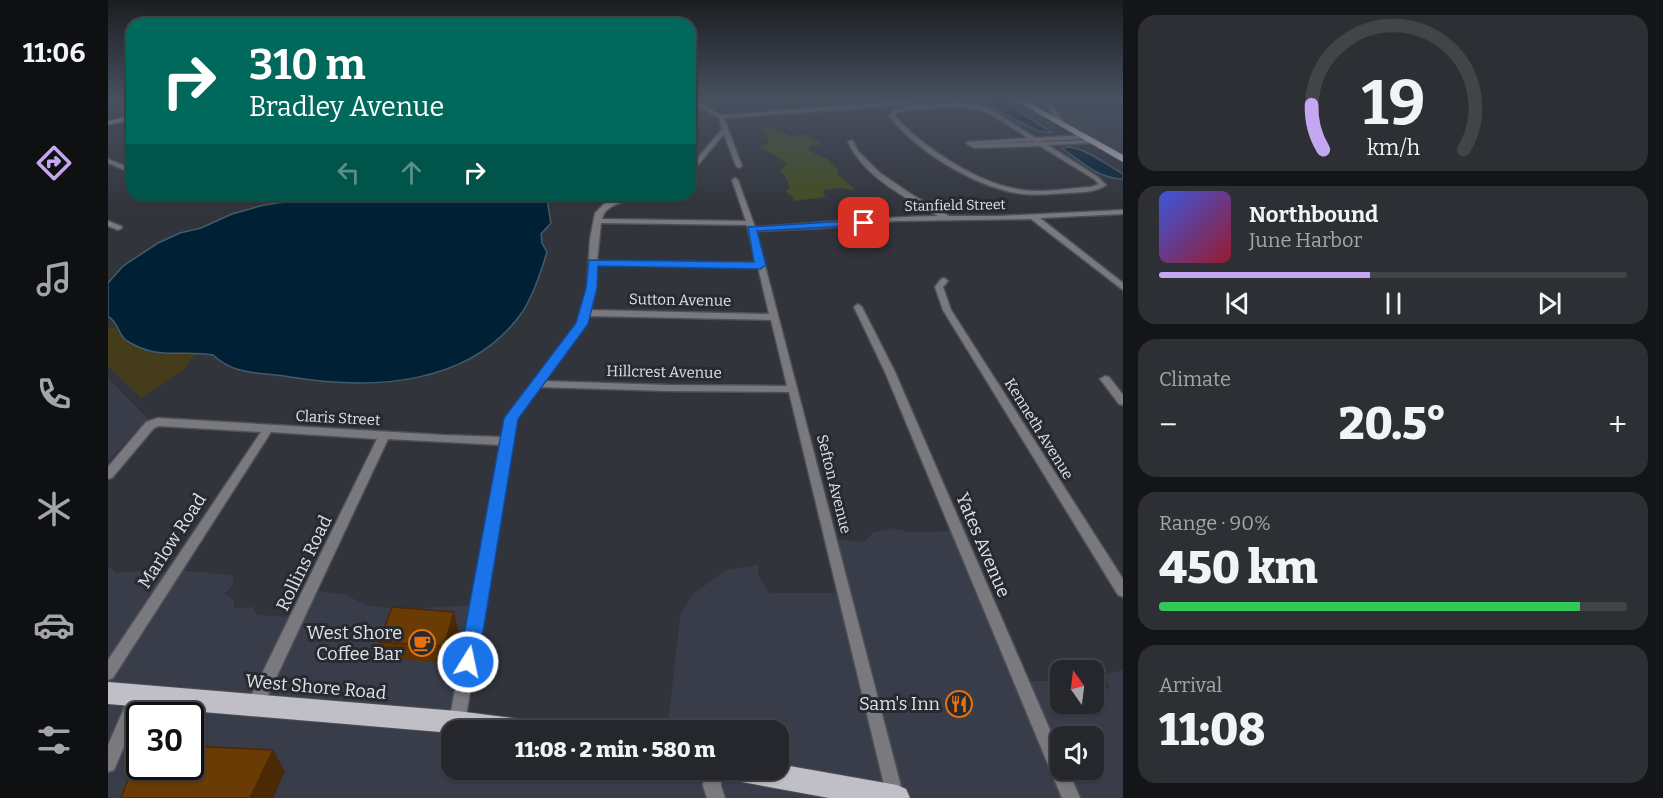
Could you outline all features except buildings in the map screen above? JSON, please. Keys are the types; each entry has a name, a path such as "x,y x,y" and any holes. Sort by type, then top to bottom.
{"main road":[{"path":"1086,137 1123,159"},
{"name":"West Shore Road","path":"108,693 441,721"},
{"path":"789,779 896,798"}],"street":[{"path":"696,164 718,137"},
{"path":"727,137 739,166"},
{"path":"914,137 957,169 996,186 1019,192 1092,189 1103,185 1031,137"},
{"path":"1010,139 1089,139 976,147 969,143 1010,139"},
{"path":"1010,139 1019,145"},
{"path":"851,142 887,182 948,219"},
{"path":"108,161 126,168"},
{"name":"Sefton Avenue","path":"735,180 751,226 775,317 896,798"},
{"path":"457,720 505,441 511,418 579,328 591,288 597,221 603,208 621,201"},
{"name":"Stanfield Street","path":"597,221 822,226 895,219 1034,217 1123,212"},
{"path":"1034,217 1123,287"},
{"path":"108,223 118,228"},
{"path":"593,262 760,265"},
{"name":"Kenneth Avenue","path":"944,281 939,287 947,310 1016,424 1123,591"},
{"name":"Yates Avenue","path":"858,307 890,372 1071,798"},
{"name":"Sutton Avenue","path":"585,314 775,317"},
{"path":"1105,379 1123,402"},
{"name":"Hillcrest Avenue","path":"536,384 668,388 793,388"},
{"name":"Claris Street","path":"108,475 150,425 169,422 384,436 505,441"},
{"name":"Marlow Road","path":"108,673 268,429"},
{"name":"Rollins Road","path":"255,705 384,436"},
{"path":"108,764 138,695"},
{"path":"712,780 716,798"}],"shaded area":[{"path":"1085,137 1123,137 1123,159"},
{"path":"108,378 148,419 108,461"},
{"path":"894,528 910,532 956,531 1024,681 1050,681 1050,714 1104,714 1104,688 1110,689 1105,674 1123,670 1123,798 108,798 108,565 115,573 177,570 232,575 234,584 224,594 234,600 234,608 253,607 257,615 294,617 314,591 345,594 365,605 400,609 478,605 465,714 507,720 441,720 441,780 789,780 789,720 668,720 681,612 694,593 727,570 758,565 758,574 769,593 844,593 835,539 864,542 873,533"}],"green space":[{"path":"767,137 809,137 823,144 810,146 809,149 827,159 839,171 837,174 854,188 852,190 841,188 824,190 826,197 792,201 794,198 785,191 790,188 785,176 779,170 787,165 773,154 758,147 768,144"}],"sand":[{"path":"119,327 155,353 196,354 183,370 141,398 108,366 108,328"}],"water":[{"path":"1070,147 1097,158 1123,174 1123,179 1098,173 1062,148"},
{"path":"292,201 547,201 551,223 541,234 542,243 547,252 537,283 523,311 501,336 476,355 448,369 386,382 321,381 239,370 221,362 213,355 159,353 127,341 115,322 108,316 108,283 123,266 158,243 180,233 201,228 232,214 264,205"}],"place":[{"name":"West Shore Coffee Bar","path":"422,643"},
{"name":"Sam's Inn","path":"959,704"}],"route":[{"path":"468,662 505,441 511,418 582,324 591,288 593,262 760,265 751,229 864,223"}]}
